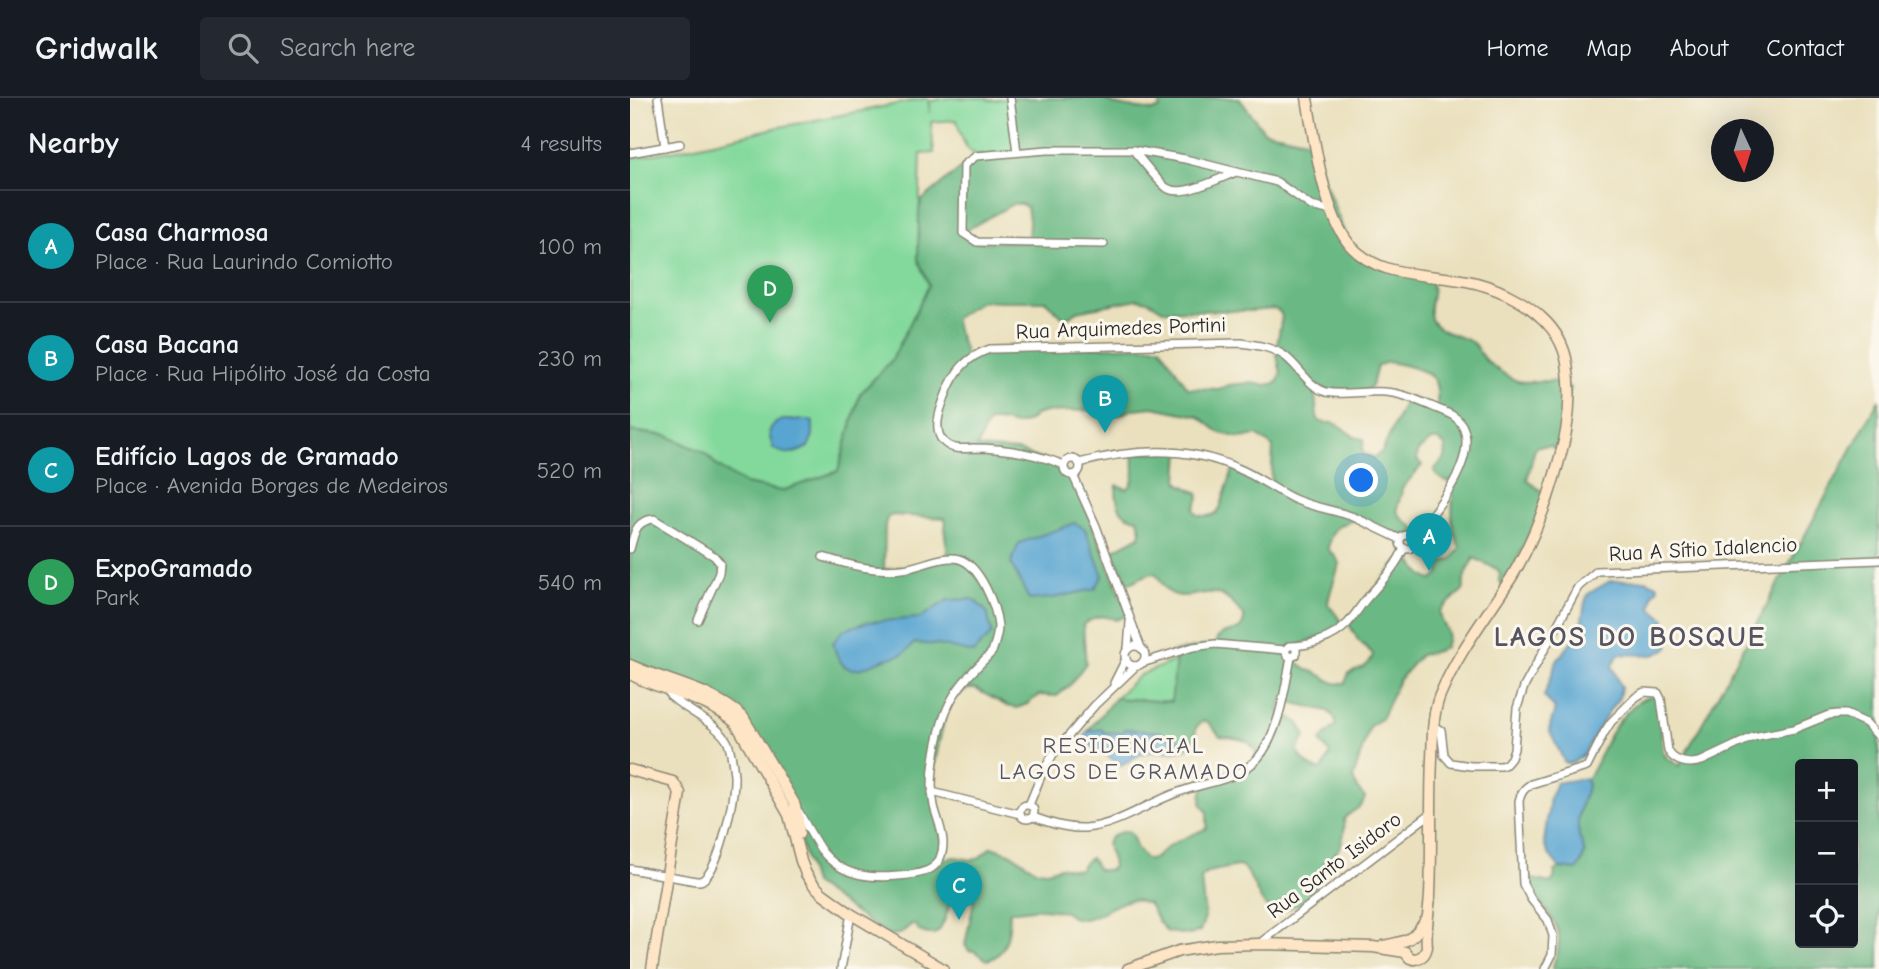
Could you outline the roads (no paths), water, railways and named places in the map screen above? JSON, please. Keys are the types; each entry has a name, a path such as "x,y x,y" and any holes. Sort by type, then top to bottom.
{"street":[{"path":"658,98 665,147"},
{"path":"1010,98 1017,152"},
{"path":"1307,98 1318,157 1333,211 1348,242 1368,261 1380,267 1485,285 1526,304 1551,327 1567,362 1569,418 1564,447 1539,524 1511,578 1475,630 1451,673 1435,710 1430,814 1430,896 1428,917 1415,951 1425,969"},
{"path":"630,153 680,144"},
{"path":"1104,244 977,242 963,233 964,165 976,156 1017,152 1087,148 1133,149 1277,182 1311,206 1333,211"},
{"path":"1133,149 1167,188 1177,191 1187,190 1236,172"},
{"name":"Rua Arquimedes Portini","path":"1064,465 1019,451 991,448 956,449 941,440 938,422 947,392 958,372 975,354 990,349 1241,343 1260,346 1276,351 1288,359 1312,383 1326,391 1383,391 1407,396 1456,418 1462,425 1465,452 1453,482 1436,511 1413,538"},
{"path":"1020,814 1021,808 1029,805 1043,771 1054,753 1112,687 1139,664 1143,651 1096,526 1073,475 1065,471 1064,465 1071,459 1079,463 1158,451 1208,458 1250,473 1296,500 1356,519 1400,539"},
{"path":"1073,475 1078,472 1079,463"},
{"path":"630,549 637,527 644,520 654,519 714,556 720,563 719,573 698,620"},
{"path":"1126,659 1130,664 1139,664 1193,647 1215,645 1285,650 1291,645 1296,648 1321,640 1348,622 1392,570 1404,548 1412,546 1413,538 1406,534 1400,539"},
{"path":"1400,539 1400,545 1404,548"},
{"path":"630,674 727,716 736,723 820,849 827,857 852,873 871,877 918,873 934,867 940,860 944,846 932,792 936,754 946,711 958,688 992,652 997,637 996,618 981,579 968,564 956,558 893,570 859,567 823,557"},
{"name":"Rua A Sítio Idalencio","path":"1433,725 1441,730 1444,755 1451,763 1494,766 1506,764 1514,749 1517,708 1524,687 1578,587 1597,571 1879,559"},
{"path":"1112,687 1126,659 1130,617"},
{"path":"1128,649 1134,646 1143,651 1170,653"},
{"path":"932,792 1020,814 1025,820 1033,817 1074,828 1115,821 1184,790 1222,780 1246,768 1266,747 1279,711 1291,657 1297,653 1296,648"},
{"path":"1285,650 1291,657"},
{"path":"630,665 672,691 723,735 728,743 734,775 727,826 707,877 696,881 630,869"},
{"path":"672,691 716,698 743,717 789,805 798,851 806,874 813,884 851,914 943,969"},
{"path":"1545,969 1552,955 1553,936 1548,920 1531,900 1524,884 1521,793 1531,784 1587,767 1611,722 1636,697 1644,692 1658,693 1668,751 1671,756 1687,763 1702,761 1753,737 1794,729 1829,715 1846,714 1866,723 1879,737"},
{"path":"630,770 673,782 680,793 652,969"},
{"path":"1029,805 1034,808 1033,817"},
{"name":"Rua Santo Isidoro","path":"1259,944 1430,814"},
{"path":"798,851 801,820"},
{"path":"841,969 851,914"},
{"path":"1128,969 1161,956 1217,945 1373,947 1415,951"}],"water":[{"path":"782,420 813,422 813,435 808,447 790,453 773,448 770,431 773,425"},
{"path":"1075,523 1085,529 1103,576 1095,589 1029,600 1011,563 1019,543"},
{"path":"1646,580 1658,585 1653,594 1651,608 1665,619 1663,631 1670,637 1668,648 1654,655 1619,654 1612,666 1621,687 1619,698 1584,754 1573,763 1565,763 1549,730 1555,709 1544,696 1557,661 1577,634 1588,594 1610,581"},
{"path":"973,599 987,612 992,634 973,653 915,643 900,655 859,669 846,667 837,655 833,643 843,630 867,622 920,618 948,600"},
{"path":"1101,729 1105,733 1123,732 1125,729 1162,732 1172,740 1181,740 1183,744 1179,750 1170,752 1146,752 1122,765 1088,744 1085,737 1087,732"},
{"path":"1585,778 1588,785 1578,822 1584,857 1577,870 1560,868 1544,843 1550,797 1556,783"}],"place":[{"name":"ExpoGramado","path":"770,323"},
{"name":"Casa Bacana","path":"1105,433"},
{"name":"Casa Charmosa","path":"1429,571"},
{"name":"Edifício Lagos de Gramado","path":"959,920"}],"district":[{"name":"LAGOS DO BOSQUE","path":"1630,637"},
{"name":"RESIDENCIAL LAGOS DE GRAMADO","path":"1124,758"}]}
